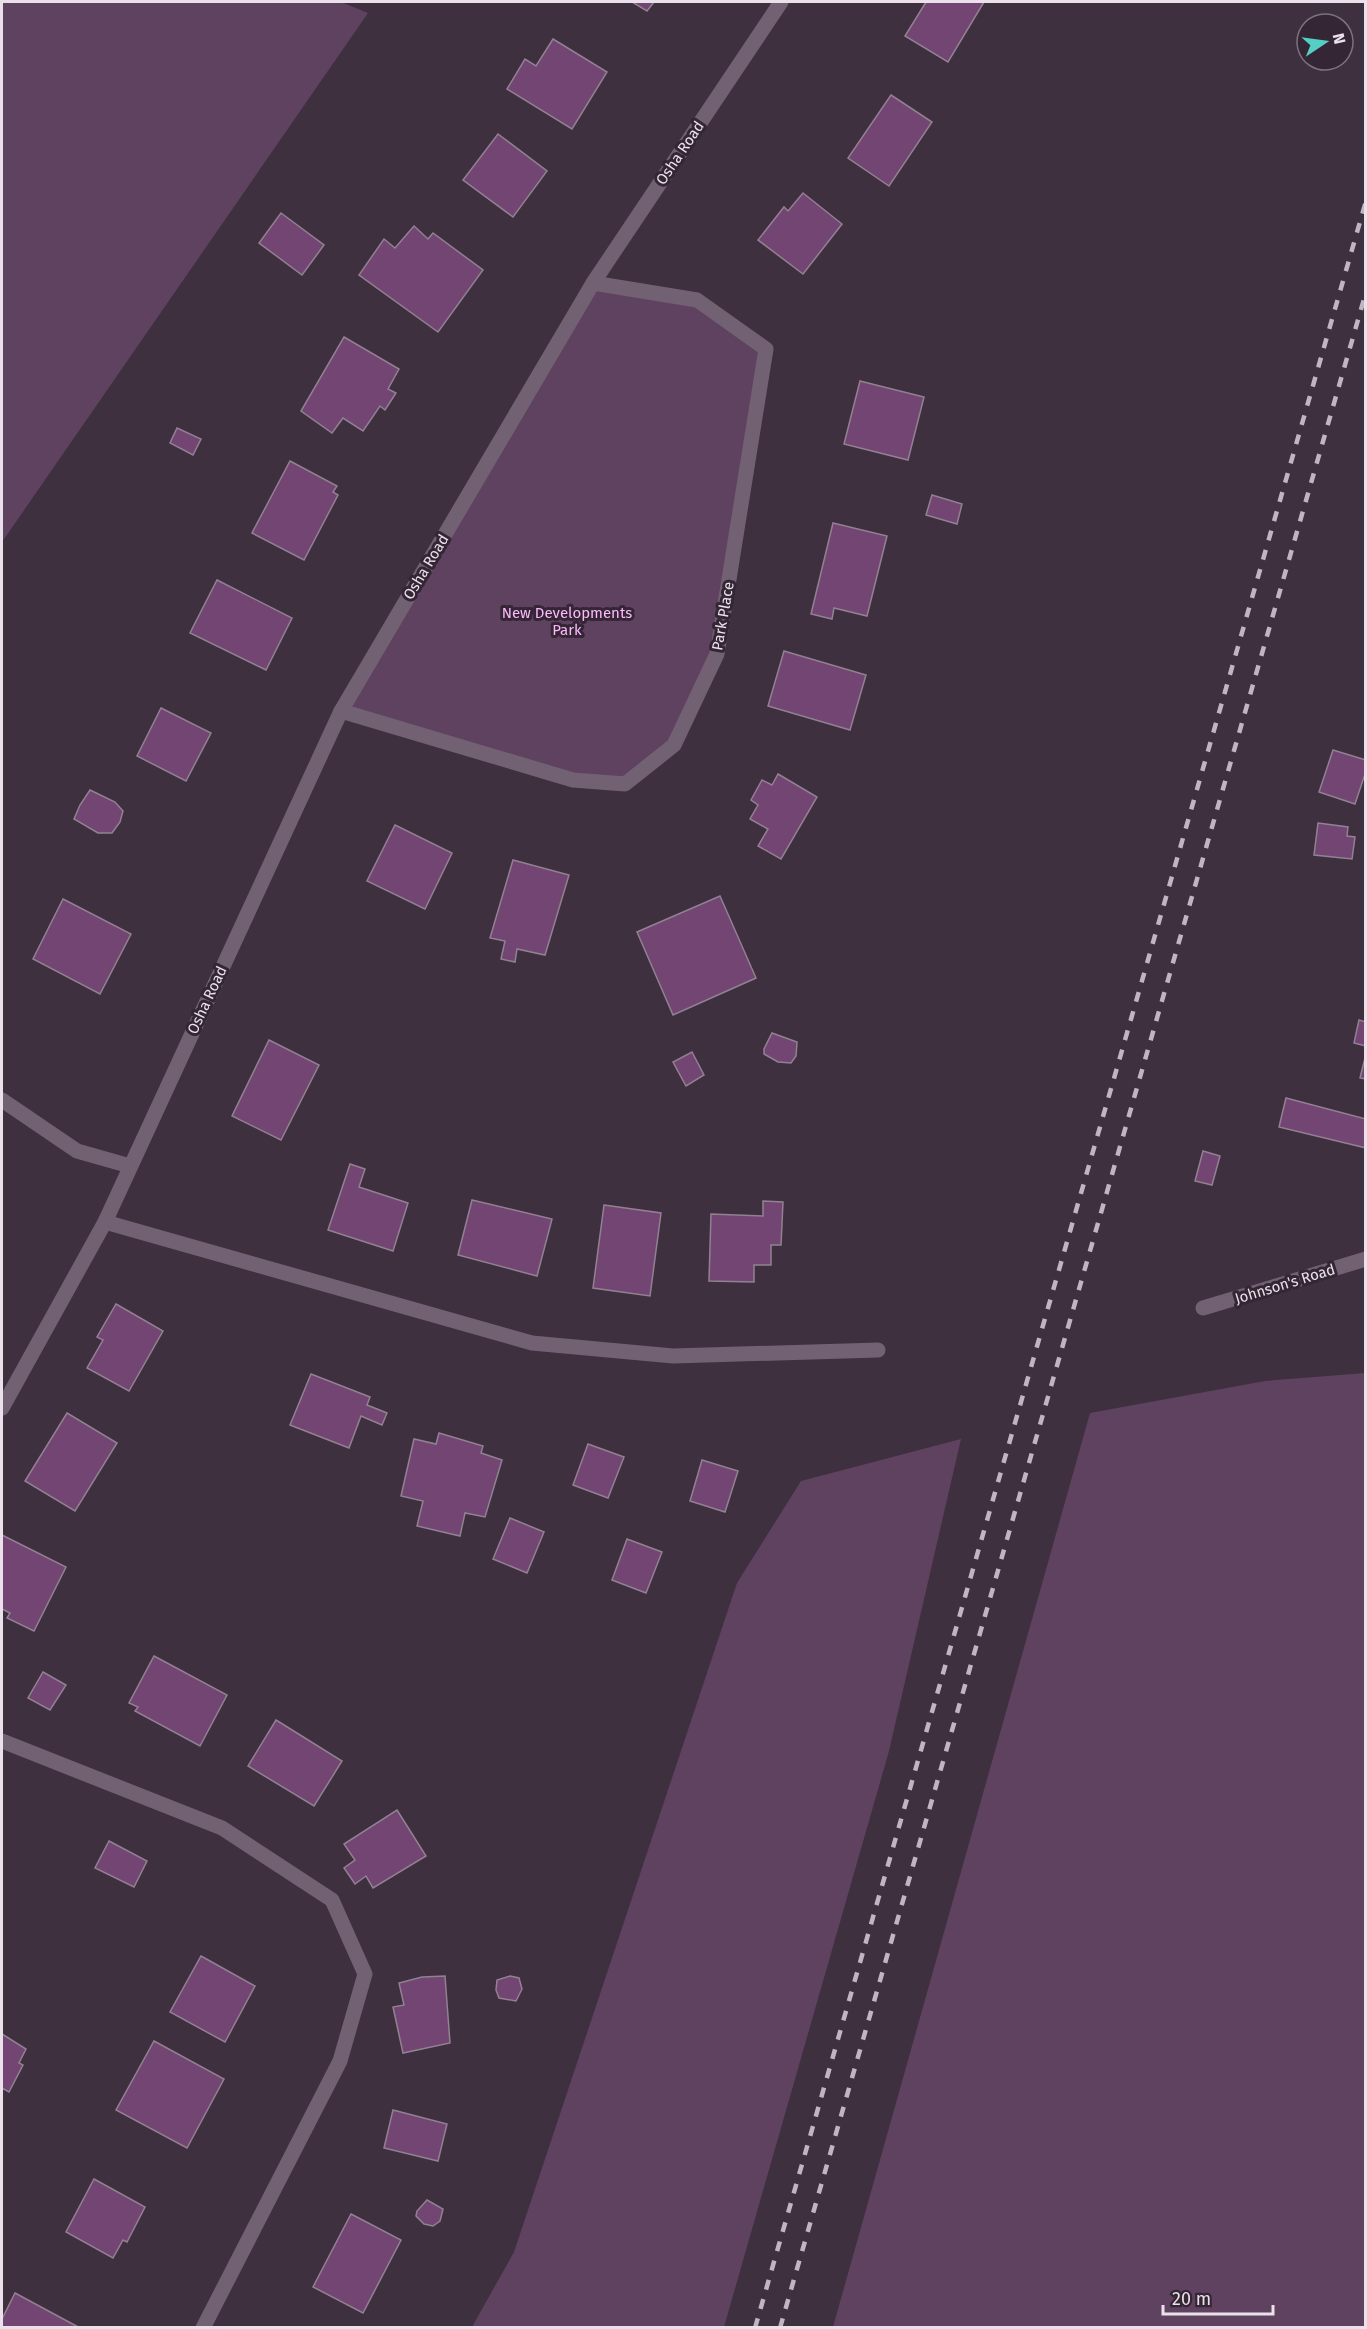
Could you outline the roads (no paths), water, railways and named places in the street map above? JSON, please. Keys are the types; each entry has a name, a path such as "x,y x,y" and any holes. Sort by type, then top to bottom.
{"street":[{"name":"Osha Road","path":"2,1408 105,1222 341,711 593,283 781,2"},
{"name":"Park Place","path":"341,711 573,780 625,784 674,745 717,654 766,349 697,300 593,283"},
{"path":"2,1100 77,1151 130,1166"},
{"path":"105,1222 532,1343 673,1356 878,1350"},
{"name":"Johnson's Road","path":"1203,1308 1365,1258"},
{"path":"2,1742 222,1828 332,1900 365,1974 340,2061 203,2328"}],"railway":[{"path":"755,2328 1366,201"},
{"path":"780,2328 1366,292"}],"park label":[{"name":"New Developments Park","path":"567,622"}]}
